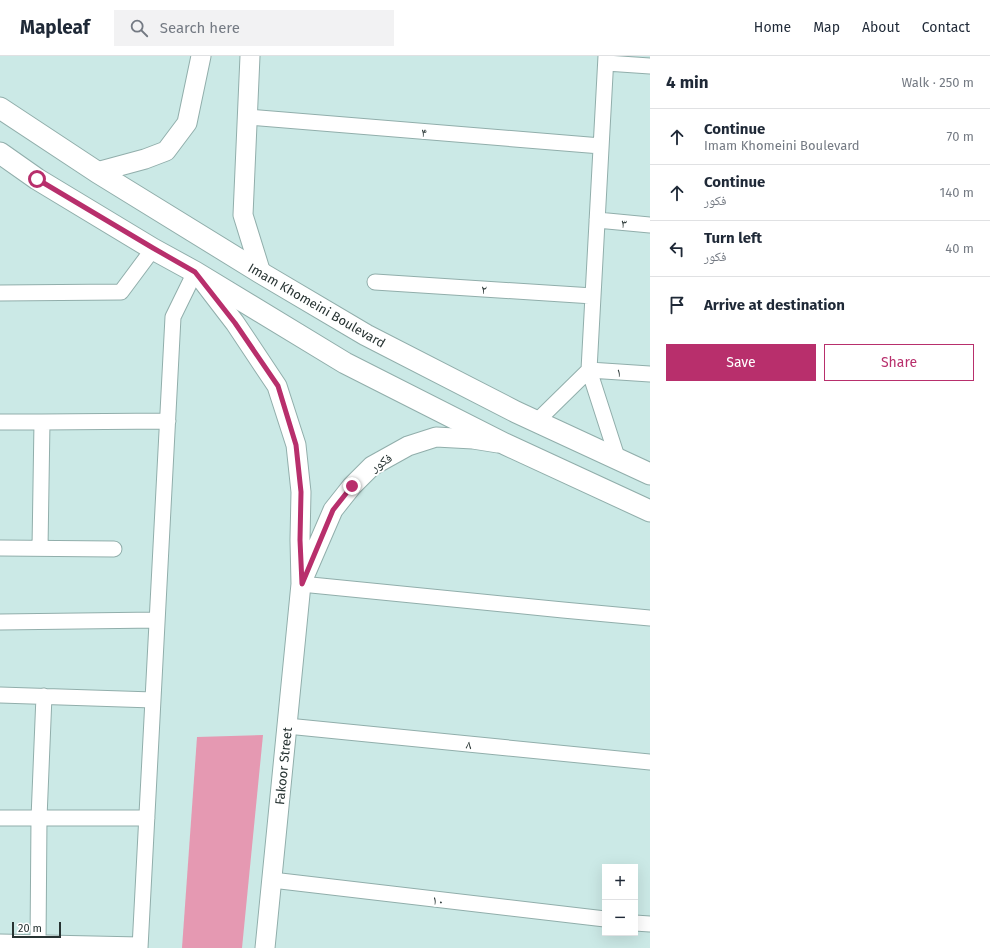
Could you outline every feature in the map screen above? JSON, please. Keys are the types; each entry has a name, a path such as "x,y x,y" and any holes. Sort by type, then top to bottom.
{"main road":[{"name":"Imam Khomeini Boulevard","path":"0,108 97,172 261,273 366,335 536,422 650,474"},
{"path":"0,153 37,179 345,363 505,444 650,511"}],"street":[{"path":"97,172 145,159 166,151 186,124 201,56"},
{"path":"250,56 243,215 261,273"},
{"path":"618,460 589,370 606,60 650,66"},
{"name":"۴","path":"247,117 601,146"},
{"name":"۳","path":"597,220 650,225"},
{"path":"0,293 121,292 153,248"},
{"path":"0,942 140,946 173,317 195,272 235,323 278,386 296,445 301,492 300,540 302,584 650,618"},
{"name":"۲","path":"375,282 593,296"},
{"path":"536,422 589,370"},
{"name":"۱","path":"589,370 650,374"},
{"path":"0,422 168,421"},
{"path":"40,548 42,422"},
{"name":"فکور","path":"302,584 333,510 352,486 372,466 408,446 436,437 472,439 505,444"},
{"path":"0,548 114,549"},
{"name":"Fakoor Street","path":"265,948 302,584"},
{"path":"0,622 157,620"},
{"path":"0,695 153,700"},
{"path":"38,944 39,818 44,696"},
{"name":"۸","path":"287,726 650,762"},
{"path":"0,818 147,818"},
{"name":"۱۰","path":"272,880 602,919"},
{"path":"638,923 650,924"}],"shaded area":[{"path":"263,735 242,948 182,948 197,737"}],"route":[{"path":"37,179 195,272 235,323 278,386 296,445 301,492 300,540 302,584 333,510 352,486"}]}
